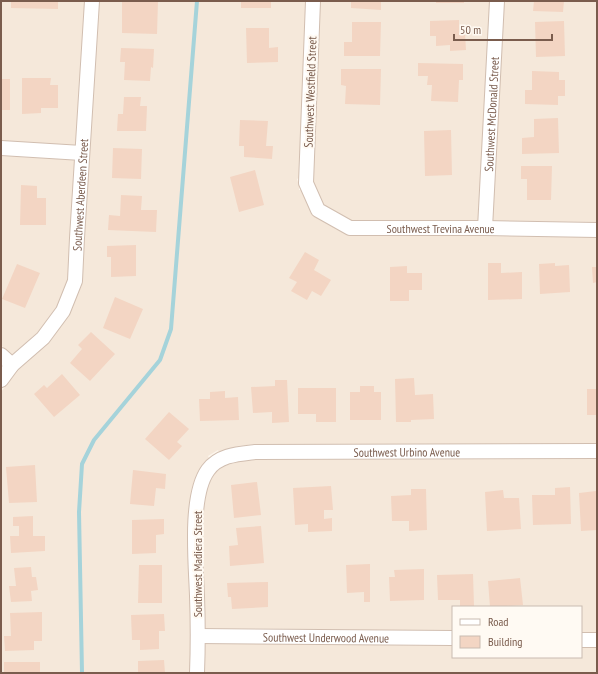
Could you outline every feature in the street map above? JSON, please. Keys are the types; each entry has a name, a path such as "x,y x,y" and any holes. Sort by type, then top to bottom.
{"street":[{"name":"Southwest Aberdeen Street","path":"1,380 12,365 43,338 63,311 75,281 92,1"},
{"name":"Southwest Westfield Street","path":"306,183 313,1"},
{"name":"Southwest McDonald Street","path":"485,228 497,1"},
{"path":"1,148 82,152"},
{"name":"Southwest Trevina Avenue","path":"306,183 318,210 350,228 597,230"},
{"path":"1,355 12,365"},
{"name":"Southwest Urbino Avenue","path":"217,461 227,456 255,452 597,451"},
{"name":"Southwest Madiera Street","path":"197,673 197,504 199,488 203,477 209,468 217,461"},
{"name":"Southwest Underwood Avenue","path":"198,636 452,638"},
{"path":"582,640 597,640"}],"shaded area":[{"path":"1,1 85,1 76,145 1,141"},
{"path":"98,1 306,1 299,178 297,179 299,190 302,190 311,213 315,217 347,235 597,237 597,444 255,444 238,446 219,452 218,450 208,456 209,458 197,474 192,487 189,531 191,635 190,673 1,673 1,392 17,371 47,343 68,316 82,285"},
{"path":"320,1 490,1 478,221 351,221 323,205 313,182"},
{"path":"504,1 597,1 597,222 492,221"},
{"path":"1,156 75,160 69,279 57,307 38,332 11,356 1,345"},
{"path":"597,459 597,632 582,632 582,606 452,606 452,631 205,628 203,531 204,506 209,481 221,467 241,461"},
{"path":"205,643 452,646 452,658 582,658 582,647 597,648 597,673 204,673"}],"building":[{"path":"11,1 58,1 58,9 11,8"},
{"path":"122,1 158,1 157,34 122,33"},
{"path":"241,1 271,1 271,8 241,8"},
{"path":"351,1 381,1 381,10 351,8"},
{"path":"436,1 464,1 464,3 436,3"},
{"path":"534,1 564,1 563,12 533,11"},
{"path":"459,20 459,34 465,33 466,50 450,51 450,45 436,46 436,36 430,36 430,21"},
{"path":"564,21 565,56 536,57 535,22"},
{"path":"352,22 381,22 380,56 344,56 344,42 352,42"},
{"path":"246,28 269,28 269,48 278,47 278,62 247,63"},
{"path":"121,48 154,49 153,68 151,67 150,81 124,80 125,62 120,62"},
{"path":"418,63 463,64 463,80 459,80 458,102 431,101 432,85 427,85 428,76 418,76"},
{"path":"341,69 381,69 380,105 345,104 346,86 341,85"},
{"path":"532,71 559,72 559,80 565,80 565,96 558,96 558,105 525,104 525,90 532,90"},
{"path":"22,78 51,78 50,85 58,85 58,108 41,108 41,113 22,114"},
{"path":"1,79 10,79 10,110 1,110"},
{"path":"124,97 141,97 140,106 147,106 146,131 117,131 118,114 123,114"},
{"path":"558,118 559,153 522,154 522,138 534,137 534,119"},
{"path":"240,120 268,121 266,146 273,146 272,159 244,157 244,146 239,146"},
{"path":"451,130 452,175 425,176 424,131"},
{"path":"113,148 142,149 141,179 112,178"},
{"path":"521,166 552,166 551,200 527,200 527,179 521,179"},
{"path":"255,170 264,205 239,212 230,177"},
{"path":"21,185 37,186 37,198 46,198 46,225 20,225"},
{"path":"121,195 142,196 141,210 157,210 156,232 108,230 109,215 120,216"},
{"path":"136,245 136,276 111,277 111,257 107,257 107,246"},
{"path":"305,252 319,260 314,270 331,280 321,296 312,291 307,300 291,291 297,282 289,278"},
{"path":"488,263 501,263 501,273 522,272 522,299 488,300"},
{"path":"555,263 555,266 569,265 570,292 540,294 539,264"},
{"path":"17,264 40,273 25,308 2,299"},
{"path":"407,266 407,273 422,273 422,290 409,290 409,301 390,301 390,267"},
{"path":"592,267 597,267 597,282 593,283"},
{"path":"115,297 143,309 130,339 103,328"},
{"path":"91,332 115,354 90,381 70,363 82,349 78,345"},
{"path":"62,374 80,395 54,417 34,394 44,385 47,388"},
{"path":"414,378 415,395 433,394 434,419 396,422 395,379"},
{"path":"275,380 287,380 289,422 272,423 272,412 253,413 251,387 275,386"},
{"path":"360,386 374,386 374,392 381,392 381,420 350,420 350,392 360,392"},
{"path":"298,388 336,388 336,422 316,422 316,414 298,414"},
{"path":"587,389 597,389 597,415 587,415"},
{"path":"225,391 225,398 238,397 239,420 200,421 199,399 210,399 210,392"},
{"path":"169,412 189,429 177,442 182,446 169,460 145,439"},
{"path":"35,465 37,502 9,503 6,467"},
{"path":"133,470 166,474 165,489 156,488 154,506 130,504"},
{"path":"257,482 261,515 234,518 231,485"},
{"path":"331,486 333,510 324,510 324,519 332,518 332,531 308,532 308,524 295,525 293,488"},
{"path":"570,487 571,524 533,525 532,495 555,495 555,488"},
{"path":"411,489 426,489 427,530 409,531 409,521 392,521 391,496 411,495"},
{"path":"503,490 504,498 519,498 521,529 487,531 485,492"},
{"path":"596,491 597,530 581,531 579,493"},
{"path":"33,516 33,536 45,536 45,551 11,553 10,536 19,536 19,526 13,526 13,517"},
{"path":"164,519 164,534 156,535 156,553 132,554 132,520"},
{"path":"261,526 264,563 230,566 229,546 238,545 236,528"},
{"path":"370,564 370,602 364,602 364,592 347,593 346,565"},
{"path":"139,565 162,565 162,603 138,603"},
{"path":"31,567 32,577 36,577 38,590 31,591 32,601 11,602 9,586 16,586 14,568"},
{"path":"424,569 424,600 390,601 389,577 395,577 394,570"},
{"path":"473,574 474,606 460,606 460,600 438,600 437,575"},
{"path":"520,578 523,605 490,606 488,581"},
{"path":"268,582 268,607 232,609 231,597 228,597 227,583"},
{"path":"42,612 42,641 34,641 34,650 5,651 4,636 11,636 10,613"},
{"path":"164,614 165,631 159,631 159,649 140,650 140,640 132,640 131,615"},
{"path":"164,660 165,673 138,673 138,661"},
{"path":"4,662 40,662 40,673 4,673"}],"waterway":[{"path":"82,673 79,512 82,464 94,440 160,360 171,329 197,1"}]}
